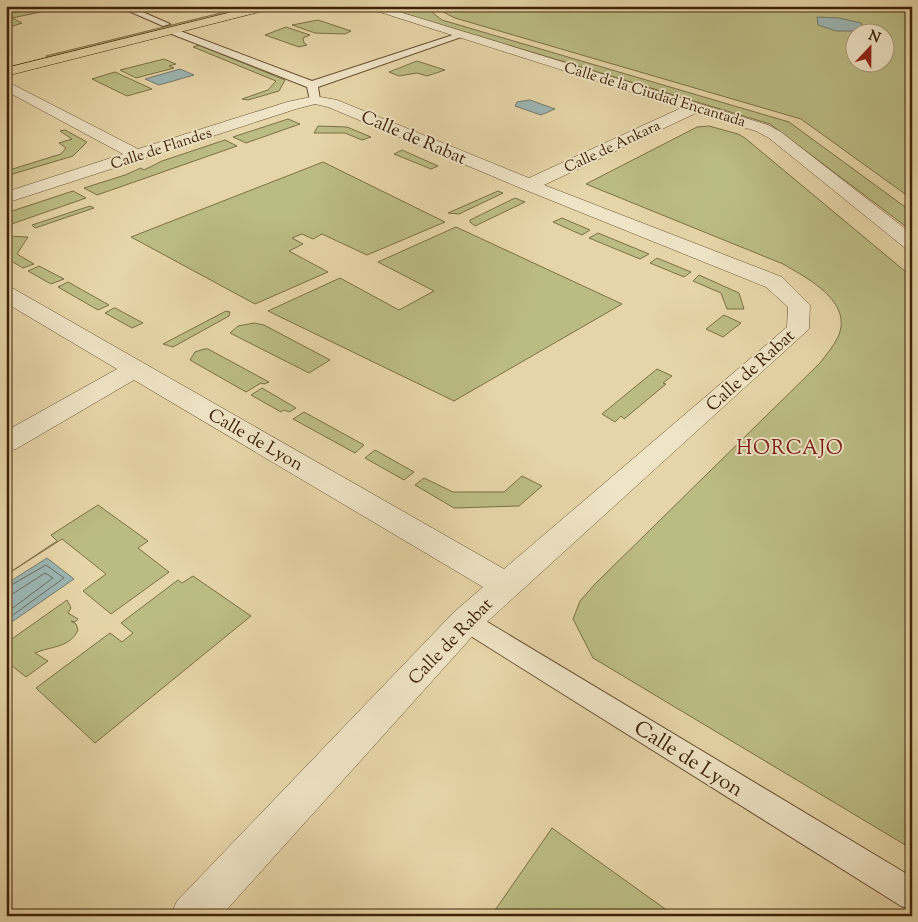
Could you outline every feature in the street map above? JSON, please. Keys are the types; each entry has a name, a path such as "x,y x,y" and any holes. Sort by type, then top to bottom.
{"main road":[{"path":"6,72 169,27 237,6"},
{"path":"6,63 271,6"}],"street":[{"name":"Calle de Rabat","path":"121,6 314,92 332,103 529,186 774,282 799,305 798,329 466,621 192,916"},
{"name":"Calle de la Ciudad Encantada","path":"367,6 762,128 775,135 912,244"},
{"name":"Calle de Flandes","path":"6,198 292,105 314,92 462,35"},
{"path":"6,85 138,156"},
{"name":"Calle de Ankara","path":"529,186 696,107"},
{"name":"Calle de Lyon","path":"6,294 506,585"},
{"path":"6,443 135,369"},
{"name":"Calle de Lyon","path":"466,621 912,895"}],"green space":[{"path":"249,6 260,6 50,58 46,56"},
{"path":"379,6 424,6 442,20 789,122 912,212 912,231 770,124"},
{"path":"437,6 912,6 912,199 801,119 455,18 441,11"},
{"path":"45,7 55,9 12,18 22,23 10,27 6,25 6,14"},
{"path":"318,20 351,31 345,34 315,33 292,25"},
{"path":"286,27 310,35 303,38 304,43 307,45 299,47 265,35"},
{"path":"199,45 285,80 279,91 248,100 242,99 268,90 276,81 193,47"},
{"path":"164,59 176,64 169,66 174,68 136,78 120,70"},
{"path":"417,61 445,70 427,76 417,73 399,76 389,72"},
{"path":"115,72 152,89 127,96 92,79"},
{"path":"288,119 300,124 246,143 233,137"},
{"path":"318,126 347,127 371,137 362,140 345,133 314,133"},
{"path":"709,126 738,134 745,138 912,277 912,849 593,658 573,619 580,601 595,584 820,363 838,337 841,324 840,313 834,302 826,293 804,276 783,264 586,184 697,127"},
{"path":"65,130 87,142 73,156 6,176 6,171 61,154 66,148 59,143 72,139 60,131"},
{"path":"225,140 237,146 97,195 84,188 141,168 144,170 162,161"},
{"path":"402,150 438,166 431,169 394,154"},
{"path":"323,162 445,222 367,255 322,234 313,239 302,234 292,238 303,244 289,251 328,272 255,304 131,237"},
{"path":"73,191 86,198 6,226 6,213"},
{"path":"498,191 503,193 459,214 448,213"},
{"path":"515,198 525,202 475,226 470,222 470,220"},
{"path":"90,206 94,208 35,228 32,225"},
{"path":"562,218 590,230 582,235 553,222"},
{"path":"456,227 622,304 454,401 268,311 340,278 399,310 434,291 378,262"},
{"path":"598,233 649,254 640,259 589,238"},
{"path":"6,236 28,237 17,254 34,264 23,268 6,258"},
{"path":"657,258 691,272 684,277 650,263"},
{"path":"39,266 64,279 51,284 28,271"},
{"path":"699,275 739,293 744,309 727,309 721,293 693,281"},
{"path":"68,282 109,305 98,310 58,287"},
{"path":"114,308 143,323 132,328 105,313"},
{"path":"226,311 230,312 229,316 173,347 163,344"},
{"path":"724,315 741,323 723,337 706,329"},
{"path":"254,323 264,325 330,360 309,373 230,333 238,326"},
{"path":"208,349 269,382 261,383 246,392 190,360 195,352"},
{"path":"657,369 672,376 663,383 666,384 624,419 621,416 615,422 602,414"},
{"path":"262,388 296,408 289,412 284,410 281,412 251,395"},
{"path":"304,412 364,445 355,453 293,419"},
{"path":"375,450 414,472 404,480 365,458"},
{"path":"522,476 542,486 519,506 454,508 415,485 424,478 453,492 504,492"},
{"path":"98,505 148,541 138,548 169,572 111,614 83,591 106,574 62,539 6,575 57,541 51,535"},
{"path":"193,576 251,616 95,743 36,688 110,633 122,642 133,633 121,623 178,580 182,583"},
{"path":"67,600 71,608 68,613 78,619 75,622 71,621 76,624 78,630 75,636 60,646 35,653 48,661 26,677 6,661 6,643"},
{"path":"552,828 675,916 491,916"}],"water":[{"path":"817,17 839,18 857,22 846,22 846,31 836,31 818,25"},
{"path":"180,69 194,75 159,85 145,79"},
{"path":"529,100 555,109 541,115 515,106 517,102"},
{"path":"47,558 74,579 6,626 6,584"}],"district":[{"name":"HORCAJO","path":"790,447"}]}
